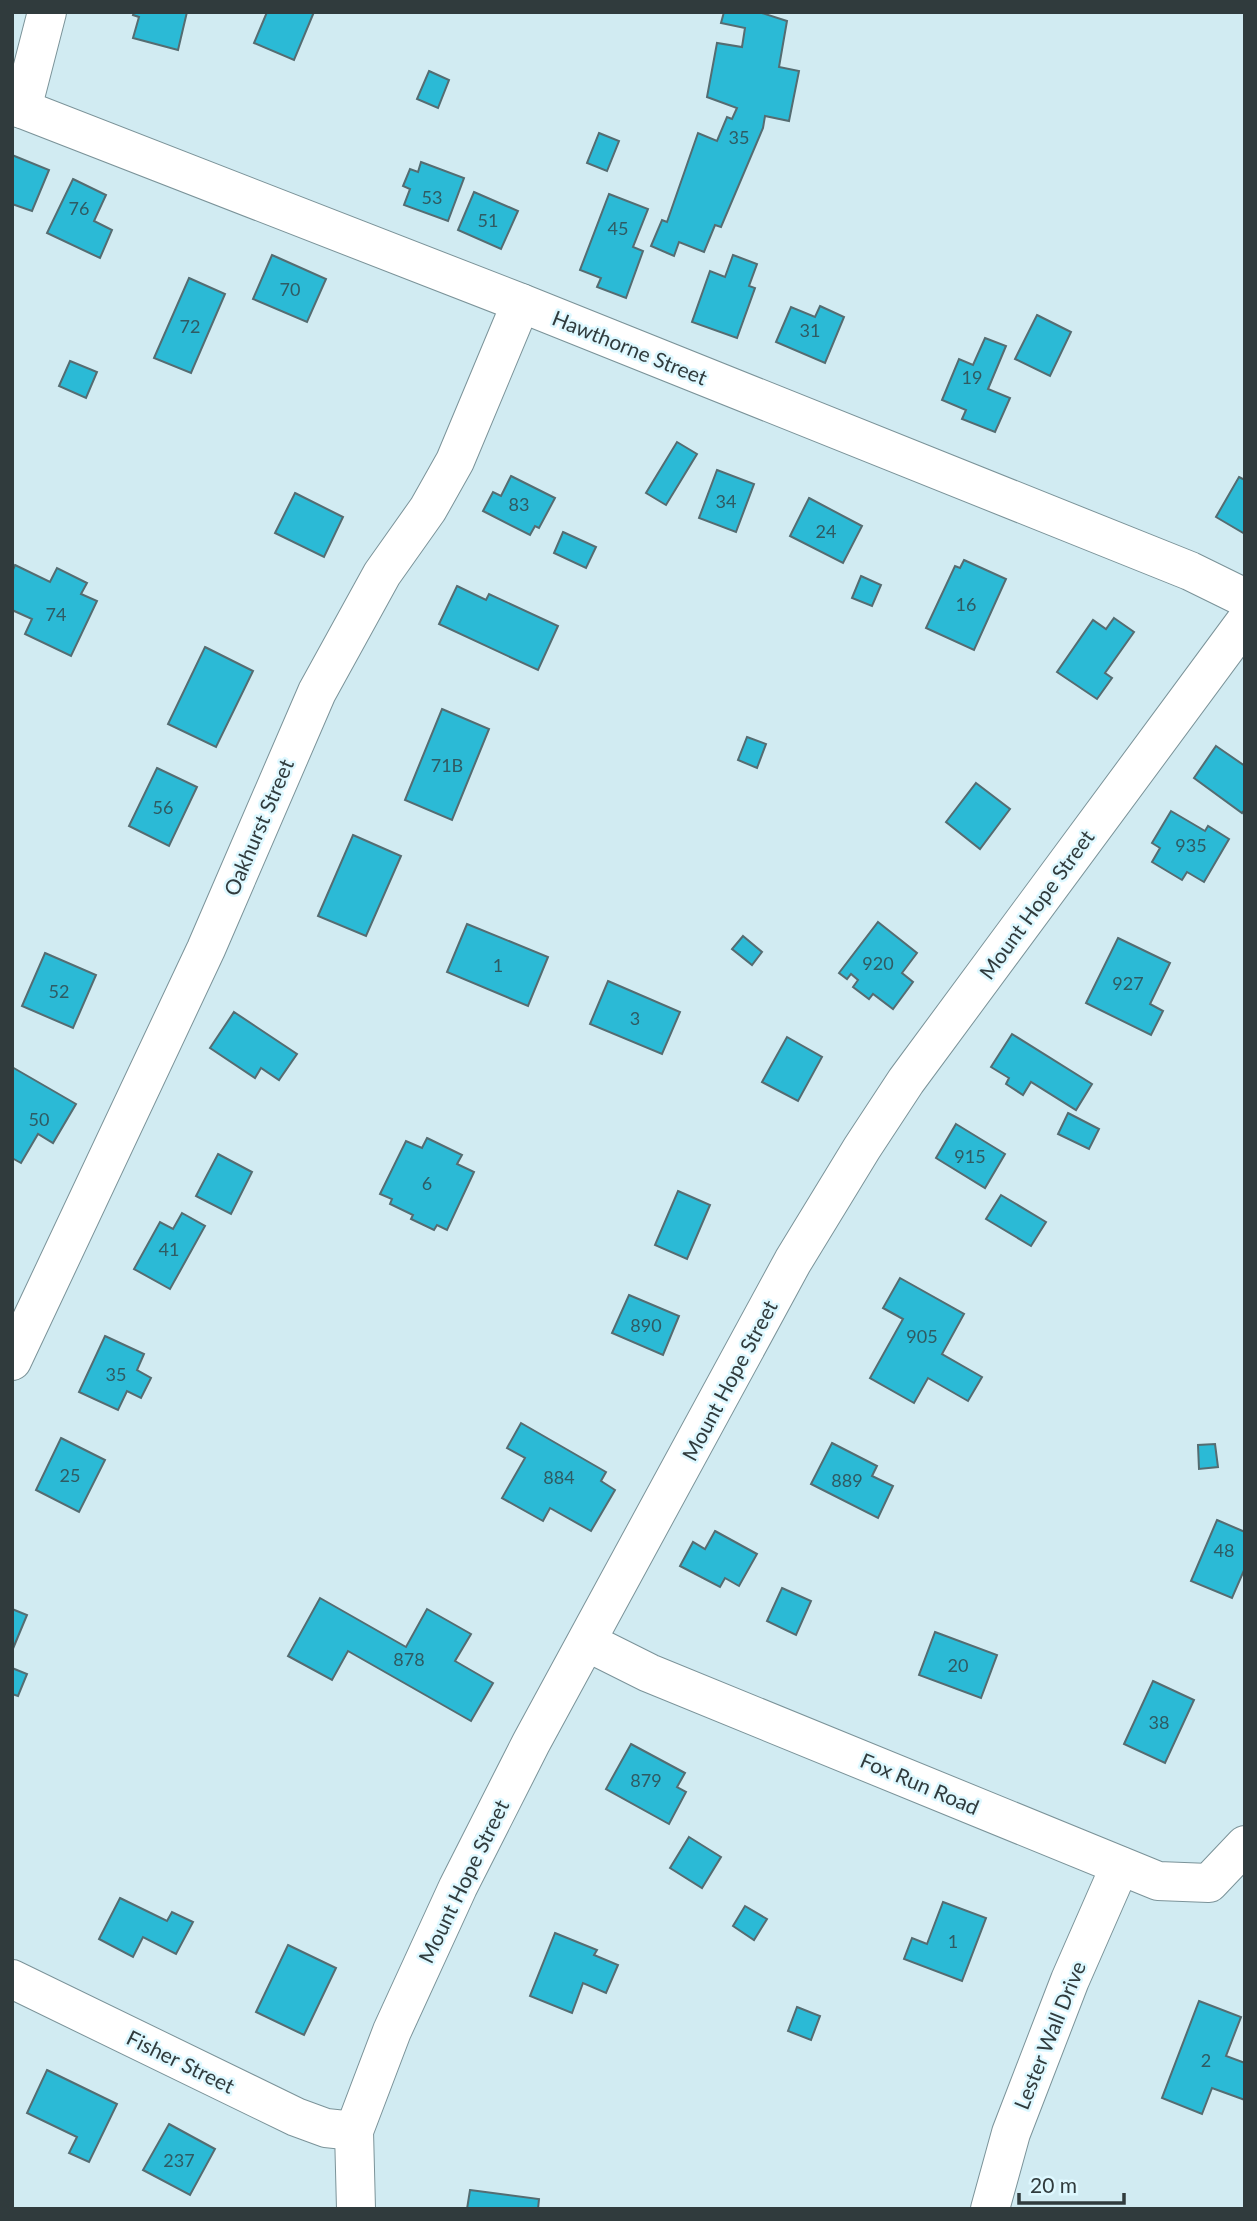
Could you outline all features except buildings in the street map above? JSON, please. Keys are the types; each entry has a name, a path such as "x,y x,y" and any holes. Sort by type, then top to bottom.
{"street":[{"path":"17,107 47,12"},
{"name":"Hawthorne Street","path":"17,107 520,303 1178,566 1245,598"},
{"name":"Oakhurst Street","path":"12,1361 206,949 317,692 382,574 428,509 455,461 520,303"},
{"name":"Mount Hope Street","path":"356,2209 354,2131 392,2031 458,1887 531,1743 793,1261 906,1081 1245,622"},
{"name":"Fox Run Road","path":"587,1642 649,1673 1158,1881 1209,1883 1245,1845"},
{"name":"Lester Wall Drive","path":"990,2209 1011,2133 1069,1980 1120,1866"},
{"name":"Fisher Street","path":"12,1979 296,2117 326,2127 354,2131"}]}
